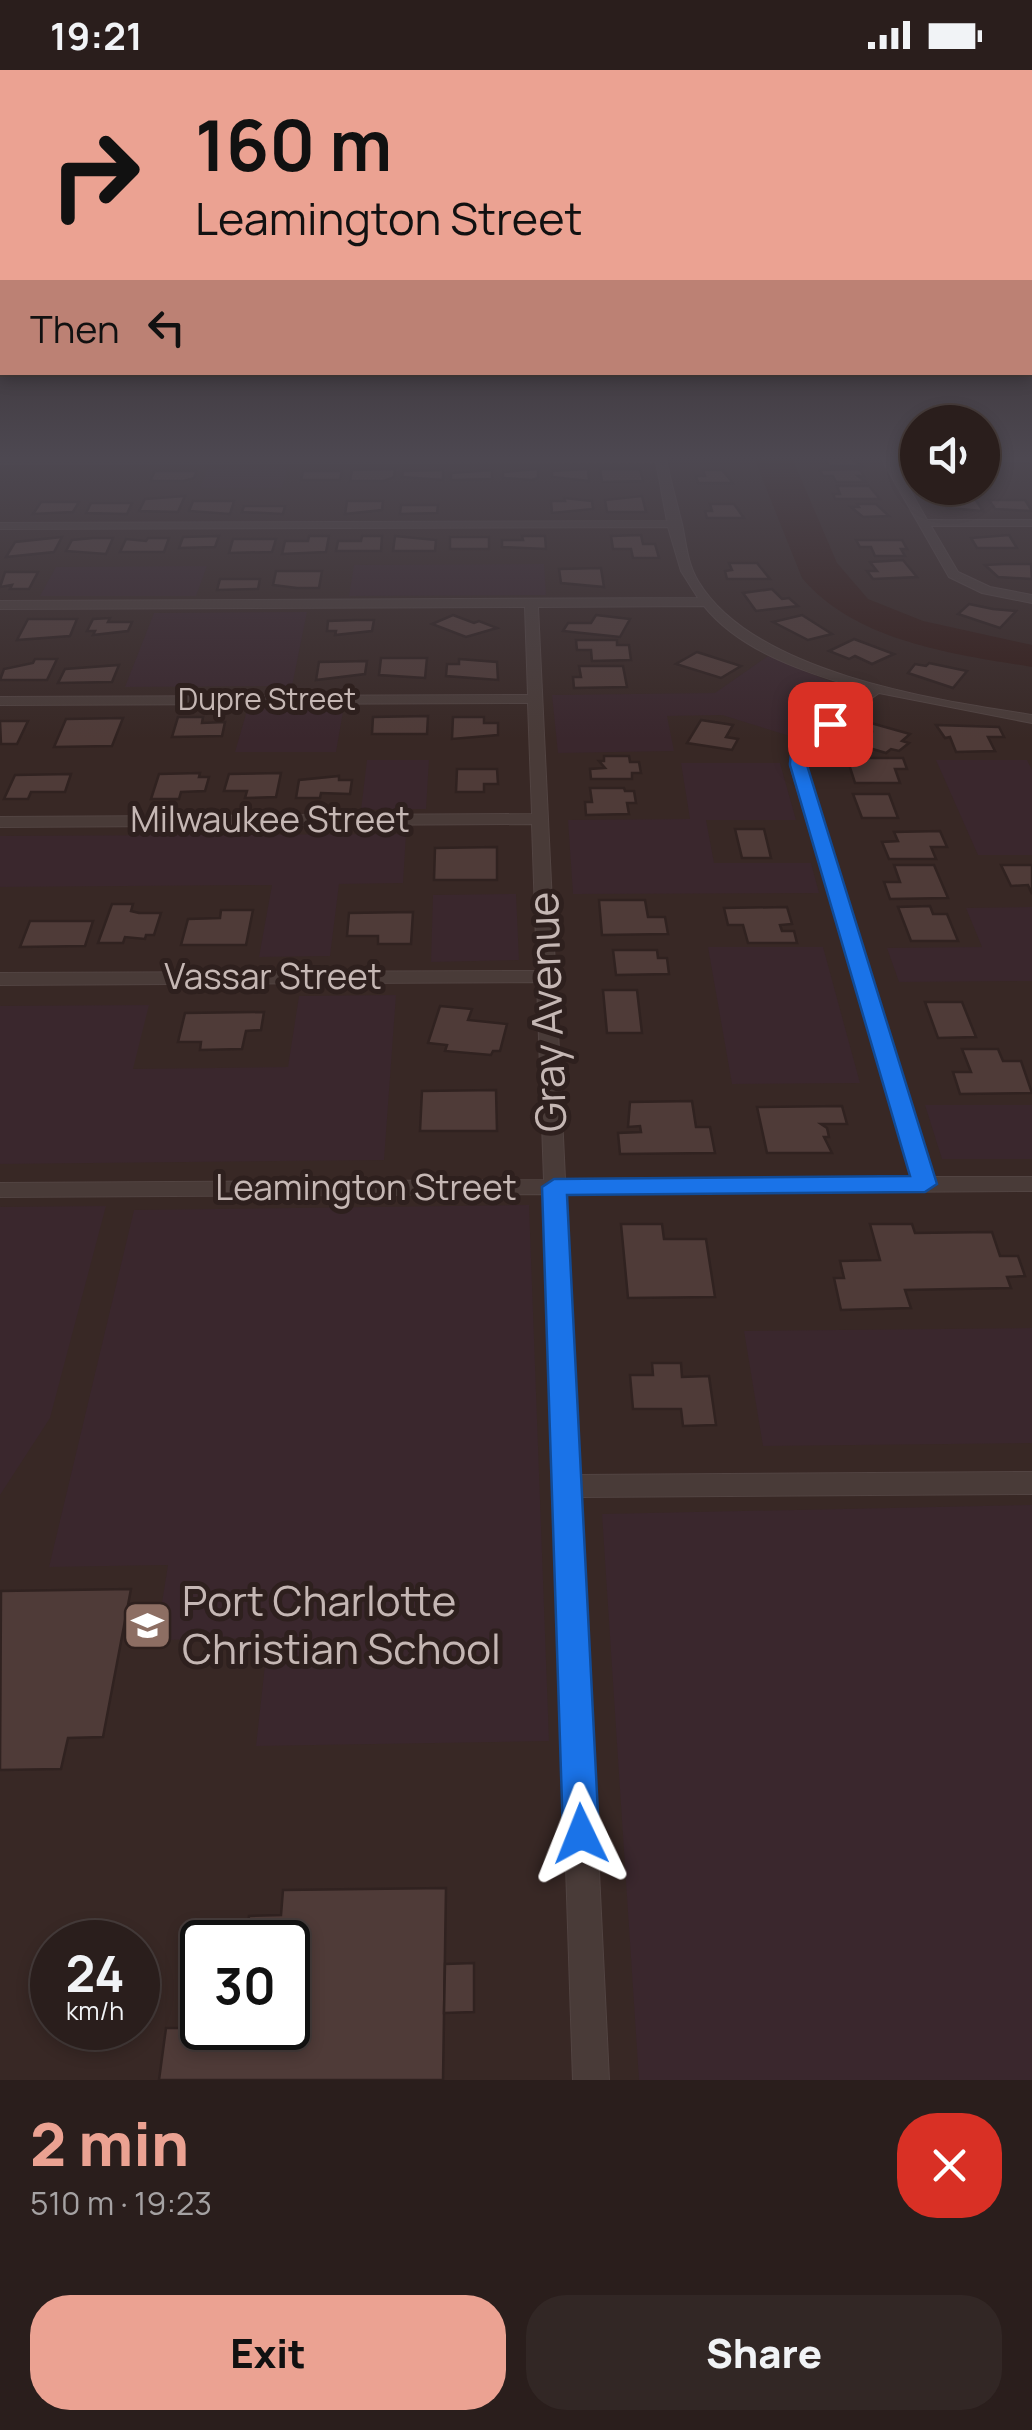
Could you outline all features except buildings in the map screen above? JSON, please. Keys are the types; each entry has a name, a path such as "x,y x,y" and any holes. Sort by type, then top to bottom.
{"street":[{"path":"683,552 690,577 706,602 741,631 774,650 876,688 950,706 1032,719"},
{"path":"941,552 954,574 980,588 1032,600"},
{"path":"0,604 706,602"},
{"name":"Gray Avenue","path":"531,603 591,2080"},
{"path":"876,688 807,741 798,754 798,765 925,1184"},
{"name":"Dupre Street","path":"0,701 535,698"},
{"name":"Milwaukee Street","path":"0,822 540,819"},
{"name":"Vassar Street","path":"0,978 546,976"},
{"name":"Leamington Street","path":"0,1190 1032,1184"},
{"path":"567,1486 1032,1483"}],"shaded area":[{"path":"792,552 832,552 868,599 923,621 1032,645 1032,667 939,650 878,631 824,600 802,578"},
{"path":"544,564 546,595 349,596 354,565"},
{"path":"207,566 196,596 40,596 56,567"},
{"path":"307,612 292,686 125,687 154,613"},
{"path":"768,656 851,690 796,738 722,715 667,716 674,751 558,753 552,695 715,693"},
{"path":"344,706 336,752 235,752 248,707"},
{"path":"367,760 429,760 426,809 361,810"},
{"path":"936,760 1027,760 1032,770 1032,855 978,855"},
{"path":"681,763 780,763 796,820 706,820 714,863 811,863 819,893 573,894 568,820 690,819"},
{"path":"406,834 403,883 339,884 330,956 259,957 272,885 0,887 0,836"},
{"path":"516,894 519,960 431,962 433,895"},
{"path":"1032,907 1032,981 899,982 887,948 982,947 966,908"},
{"path":"708,947 823,947 860,1083 732,1084"},
{"path":"396,995 384,1160 0,1164 0,1006 149,1005 133,1069 288,1067 299,996"},
{"path":"925,1105 1032,1105 1032,1159 942,1159"},
{"path":"529,1205 549,1741 256,1746 268,1638 156,1640 168,1565 49,1567 134,1210"},
{"path":"106,1206 50,1418 0,1495 0,1207"},
{"path":"1032,1328 1032,1443 763,1446 744,1331"},
{"path":"1032,1505 1032,2080 639,2080 602,1514"}],"place":[{"name":"Port Charlotte Christian School","path":"147,1625"}],"route":[{"path":"581,1834 554,1187 925,1184 798,765 798,754 807,741 830,724"}]}
